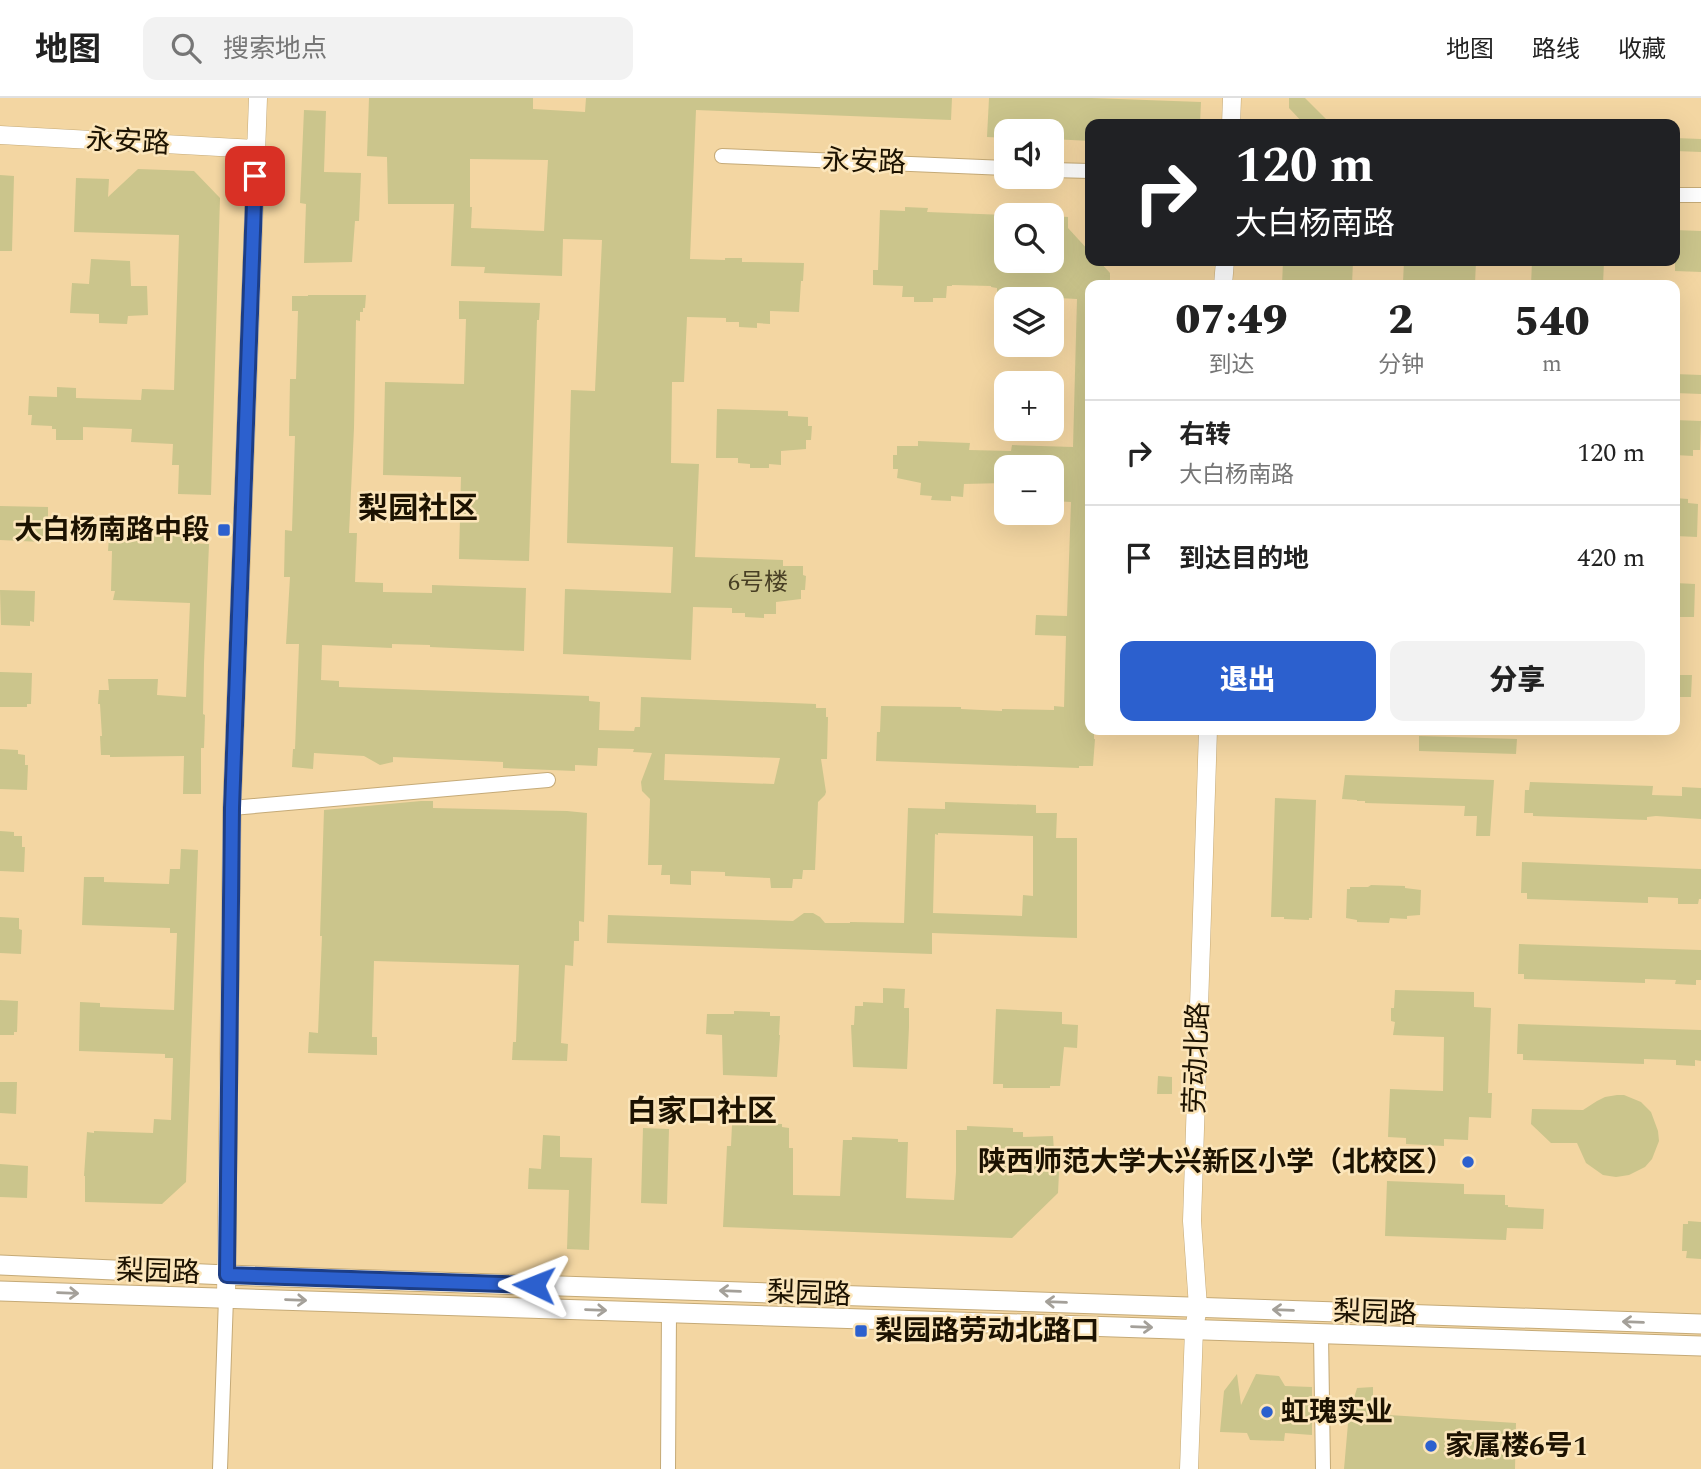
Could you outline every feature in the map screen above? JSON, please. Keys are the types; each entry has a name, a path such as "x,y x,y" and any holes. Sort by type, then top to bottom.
{"main road":[{"name":"梨园路","path":"0,1265 227,1275 1701,1324"},
{"name":"梨园路","path":"0,1291 1701,1346"}],"street":[{"path":"220,1469 227,1275 232,808 258,98"},
{"path":"1231,119 1232,98"},
{"name":"永安路","path":"0,135 256,149"},
{"name":"永安路","path":"722,156 994,167"},
{"path":"1064,170 1085,171"},
{"path":"1680,195 1701,195"},
{"name":"劳动北路","path":"1189,1469 1194,1329 1198,1307 1192,1220 1208,735"},
{"path":"232,808 548,779"},
{"path":"668,1469 669,1312"},
{"path":"1321,1334 1323,1469"}],"building":[{"path":"369,98 533,98 533,109 585,112 586,98 952,98 951,120 696,110 690,259 742,258 742,262 804,263 803,281 799,312 770,311 770,324 757,323 757,328 739,327 739,322 726,322 726,318 687,317 684,382 672,382 671,463 699,464 695,557 783,560 783,566 803,566 803,575 806,576 801,599 776,602 776,614 764,614 764,618 732,613 732,608 693,607 691,660 563,654 565,589 671,593 673,547 567,543 571,390 595,391 602,240 563,239 562,276 484,273 485,267 451,266 454,204 388,204 387,157 367,156","holes":["470,159 548,160 544,231 471,228"]},
{"path":"989,98 1201,102 1200,119 1085,119 1085,141 1064,140 1064,119 994,119 994,137 987,137"},
{"path":"1289,98 1305,98 1326,119 1299,119 1289,108"},
{"path":"304,110 326,111 324,172 361,173 359,221 355,221 352,262 304,263 306,204 300,203"},
{"path":"1680,138 1701,139 1701,152 1680,151"},
{"path":"138,169 194,171 220,198 211,495 178,494 179,465 172,465 173,444 131,442 132,429 83,427 83,440 56,440 56,429 52,429 52,426 31,425 32,415 28,415 29,396 57,397 57,387 76,388 76,398 141,400 142,389 174,390 179,235 74,232 76,178 109,179 108,197"},
{"path":"0,175 14,176 12,251 0,251"},
{"path":"905,207 928,208 927,212 994,215 994,273 1064,273 1064,217 1068,217 1068,228 1085,247 1085,266 1104,266 1110,273 1110,280 1085,280 1085,735 1094,735 1093,766 1079,768 876,761 881,706 961,707 1002,711 1054,710 1054,706 1064,707 1066,636 1035,635 1036,615 1067,616 1071,502 1064,502 1064,455 994,455 994,483 964,484 963,497 951,496 951,501 931,500 932,496 920,495 921,483 897,478 898,469 893,469 893,455 897,455 897,446 918,446 918,441 970,443 969,450 1011,451 1012,445 1073,447 1077,299 1064,298 1064,287 952,285 947,286 946,298 933,298 933,302 914,302 914,297 902,297 903,286 873,285 873,270 878,270 880,210 905,211"},
{"path":"1680,230 1701,231 1701,272 1675,271 1675,266 1680,266"},
{"path":"91,259 130,261 131,286 147,286 148,315 128,316 127,324 99,323 99,314 70,313 72,283 89,284"},
{"path":"1283,266 1353,266 1352,280 1282,280"},
{"path":"1404,266 1476,266 1475,280 1403,280"},
{"path":"1532,266 1604,266 1603,280 1531,280"},
{"path":"366,295 360,321 356,320 349,533 357,533 355,582 383,583 383,592 432,593 432,585 526,588 524,651 430,645 392,644 392,648 322,645 321,680 339,681 339,687 589,696 589,701 600,702 599,730 634,731 635,727 640,727 641,697 816,704 816,708 826,708 828,717 827,759 821,759 826,792 818,802 815,870 803,870 802,879 793,879 792,888 771,888 770,878 725,876 725,872 691,871 691,885 670,884 670,875 661,875 662,865 648,865 650,799 642,791 641,782 652,753 633,752 634,749 598,748 597,766 575,765 575,771 503,768 503,762 393,757 393,762 380,765 364,756 314,753 313,769 292,767 299,644 286,644 290,577 284,577 285,530 292,531 295,436 289,436 290,379 296,379 298,311 292,311 292,296","holes":["665,754 780,758 774,784 664,780"]},
{"path":"459,301 540,303 537,320 529,561 459,559 461,477 383,475 385,382 464,384 466,319 459,319"},
{"path":"1680,374 1701,375 1701,394 1680,393"},
{"path":"717,409 788,411 788,416 808,417 808,426 812,426 811,440 806,440 806,449 781,451 781,465 769,464 769,468 750,468 750,464 738,463 738,458 716,458"},
{"path":"1680,420 1701,421 1700,450 1693,450 1693,456 1680,455"},
{"path":"1680,498 1698,504 1697,537 1680,536"},
{"path":"0,506 48,507 47,538 42,538 42,542 0,540"},
{"path":"125,531 192,536 192,543 209,544 201,794 183,794 184,756 101,755 99,690 109,690 108,679 158,679 157,695 186,697 190,603 113,600 115,591 111,591 112,551 108,551 109,537 124,537"},
{"path":"1680,583 1695,584 1694,617 1680,617"},
{"path":"0,590 35,591 34,622 30,621 30,626 1,625"},
{"path":"0,672 32,673 31,704 27,704 27,707 0,707"},
{"path":"1680,675 1692,675 1691,697 1680,697"},
{"path":"1419,736 1517,739 1516,754 1419,751"},
{"path":"0,749 18,750 18,754 25,755 25,765 28,765 27,790 0,789"},
{"path":"1345,775 1494,780 1490,836 1476,836 1477,816 1464,816 1465,806 1365,803 1342,799"},
{"path":"1530,782 1653,786 1652,795 1682,796 1682,787 1701,788 1701,819 1656,816 1647,817 1647,820 1533,816 1533,813 1524,813 1525,790 1529,790"},
{"path":"1275,798 1316,800 1312,918 1309,920 1271,917"},
{"path":"433,801 433,808 587,813 584,922 579,921 579,941 574,941 573,966 565,965 561,1043 568,1044 567,1061 512,1060 513,1042 516,1042 519,965 374,961 372,1037 377,1037 377,1055 308,1053 309,1032 318,1033 324,810"},
{"path":"945,802 1036,805 1036,813 1057,813 1056,838 1077,838 1077,938 932,933 932,954 607,943 608,915 793,921 804,913 813,913 825,923 904,923 908,808 945,809","holes":["935,834 1033,836 1033,896 1023,895 1022,916 933,913"]},
{"path":"0,831 14,832 14,836 22,836 22,847 25,847 24,872 0,871"},
{"path":"181,849 198,850 186,1182 162,1204 85,1202 87,1132 153,1133 154,1119 171,1120 173,1058 165,1058 165,1054 79,1051 80,1002 100,1003 100,1007 174,1010 177,933 170,933 170,928 82,925 84,877 104,877 104,882 169,884 170,869 180,869"},
{"path":"1522,862 1701,869 1701,899 1698,904 1678,904 1678,898 1648,897 1648,903 1527,899 1527,893 1521,893"},
{"path":"1371,885 1405,886 1421,890 1420,915 1407,916 1407,919 1390,918 1389,923 1357,922 1346,918 1347,889"},
{"path":"0,917 19,918 19,929 22,930 21,954 0,953"},
{"path":"1519,944 1701,950 1701,980 1696,980 1696,985 1675,984 1676,980 1645,979 1645,983 1524,979 1524,974 1518,974"},
{"path":"883,988 905,989 904,1008 909,1008 907,1069 853,1067 851,1025 854,1025 855,1006 863,1006 863,1002 883,1003"},
{"path":"1395,990 1474,992 1474,1007 1491,1008 1488,1093 1492,1093 1491,1118 1469,1117 1468,1140 1444,1139 1444,1146 1406,1144 1406,1138 1388,1137 1390,1089 1443,1091 1444,1037 1393,1035 1395,1022 1391,1021 1391,1008 1394,1008"},
{"path":"0,1000 18,1001 17,1032 14,1032 14,1035 0,1035"},
{"path":"996,1009 1062,1012 1062,1024 1078,1025 1077,1048 1064,1047 1060,1086 1003,1088 1003,1084 993,1084"},
{"path":"734,1011 770,1012 770,1016 780,1016 777,1077 723,1075 722,1035 706,1034 707,1014 734,1014"},
{"path":"1518,1024 1701,1030 1701,1061 1695,1060 1695,1066 1676,1065 1676,1060 1644,1059 1644,1064 1523,1060 1523,1054 1517,1054"},
{"path":"1158,1076 1172,1077 1172,1094 1157,1094"},
{"path":"0,1082 17,1082 16,1114 0,1113"},
{"path":"1617,1095 1641,1102 1651,1112 1658,1131 1659,1141 1652,1159 1645,1167 1629,1175 1603,1175 1586,1163 1577,1143 1551,1143 1531,1124 1532,1109 1583,1110 1605,1097"},
{"path":"782,1124 782,1127 789,1128 789,1148 793,1148 793,1195 840,1196 843,1140 852,1140 852,1137 908,1142 906,1198 954,1200 956,1130 967,1130 967,1126 1013,1128 1013,1132 1023,1132 1023,1137 1053,1136 1054,1151 1060,1152 1058,1193 1012,1238 723,1227 727,1146 731,1146 732,1125"},
{"path":"643,1128 669,1129 667,1204 641,1203"},
{"path":"543,1135 560,1136 560,1157 592,1158 589,1250 567,1249 569,1190 528,1189 529,1168 541,1169"},
{"path":"0,1164 28,1166 27,1198 0,1197"},
{"path":"1387,1181 1464,1184 1464,1194 1505,1195 1505,1205 1508,1207 1544,1209 1543,1229 1507,1228 1506,1240 1385,1236"},
{"path":"1688,1221 1701,1222 1701,1259 1686,1258 1687,1251 1682,1251 1683,1224 1688,1224"},
{"name":"虹瑰实业","path":"1237,1374 1241,1405 1256,1374 1279,1376 1285,1386 1312,1387 1312,1435 1285,1433 1284,1441 1250,1440 1247,1433 1220,1432 1224,1391"},
{"name":"家属楼6号1","path":"1373,1387 1373,1414 1516,1423 1515,1469 1344,1469 1349,1412 1357,1388"}],"place":[{"name":"大白杨南路中段","path":"224,530"},
{"name":"陕西师范大学大兴新区小学（北校区）","path":"1468,1162"},
{"name":"梨园路劳动北路口","path":"861,1331"},
{"name":"虹瑰实业","path":"1267,1412"},
{"name":"家属楼6号1","path":"1431,1446"}],"district":[{"name":"梨园社区","path":"418,509"},
{"name":"白家口社区","path":"702,1112"}],"route":[{"path":"255,176 232,808 227,1275 534,1285"}]}
